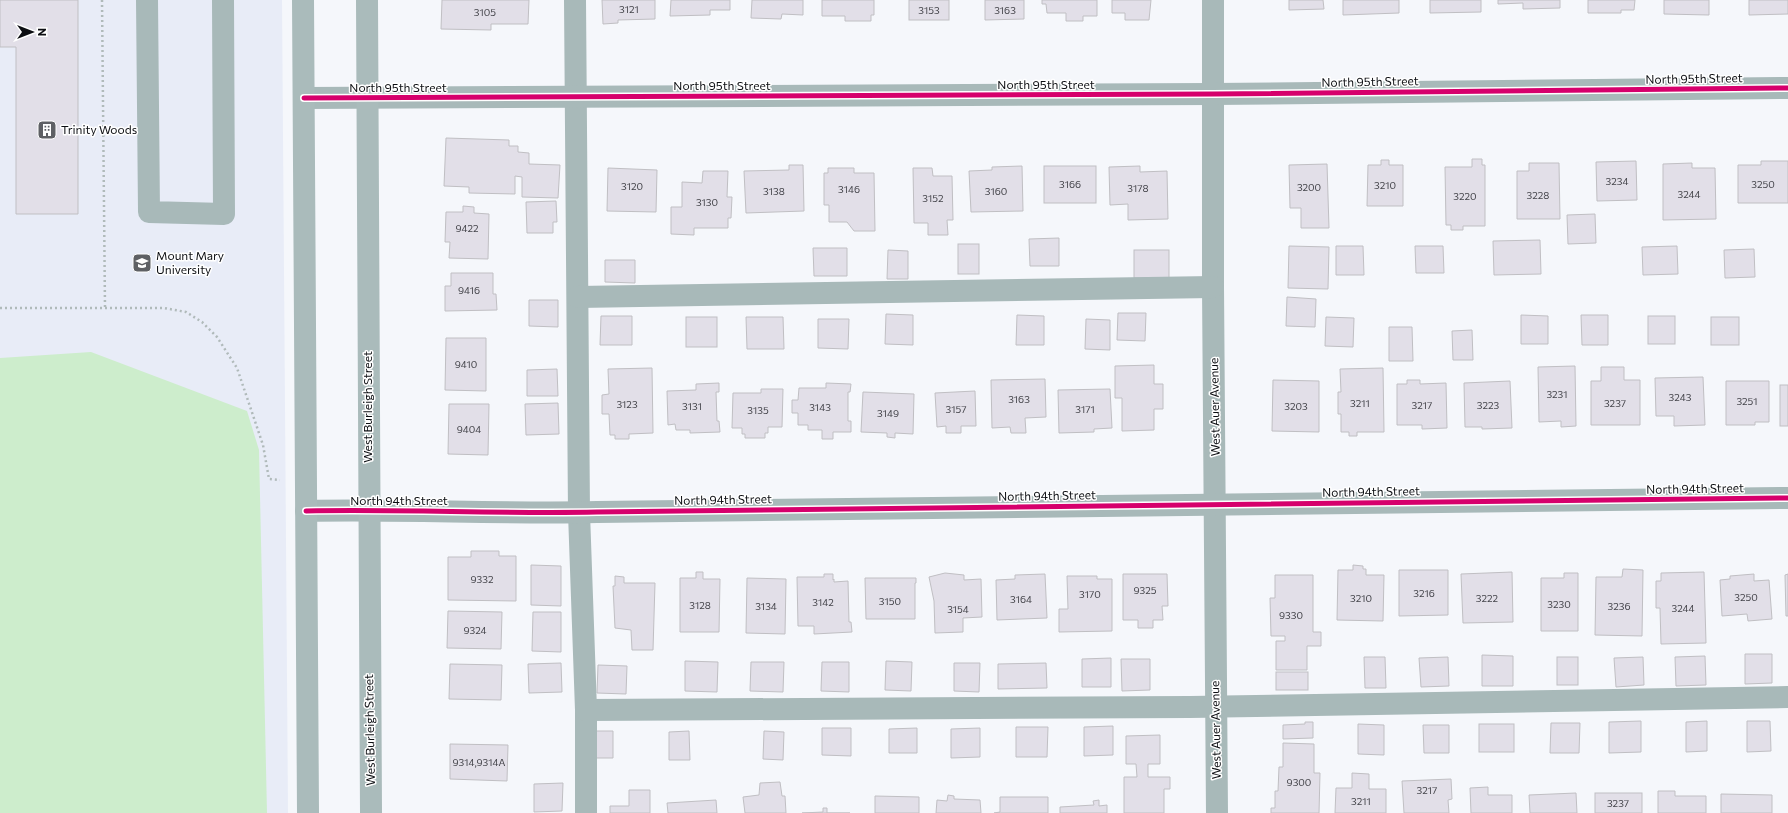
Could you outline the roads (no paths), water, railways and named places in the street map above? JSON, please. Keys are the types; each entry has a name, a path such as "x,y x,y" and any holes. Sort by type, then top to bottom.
{"main road":[{"path":"303,0 308,813"},
{"name":"West Burleigh Street","path":"367,0 368,510 371,813"}],"street":[{"path":"147,0 149,212 224,214 223,0"},
{"path":"575,0 579,513 586,710 586,813"},
{"name":"West Auer Avenue","path":"1214,0 1213,287 1216,503 1217,813"},
{"name":"North 95th Street","path":"304,98 1213,94 1788,88"},
{"path":"578,297 1213,287"},
{"name":"North 94th Street","path":"306,511 368,510 579,513 1216,503 1788,498"},
{"path":"586,710 1216,706 1788,697"}],"place":[{"name":"Trinity Woods","path":"47,130"},
{"name":"Mount Mary University","path":"142,263"}]}
